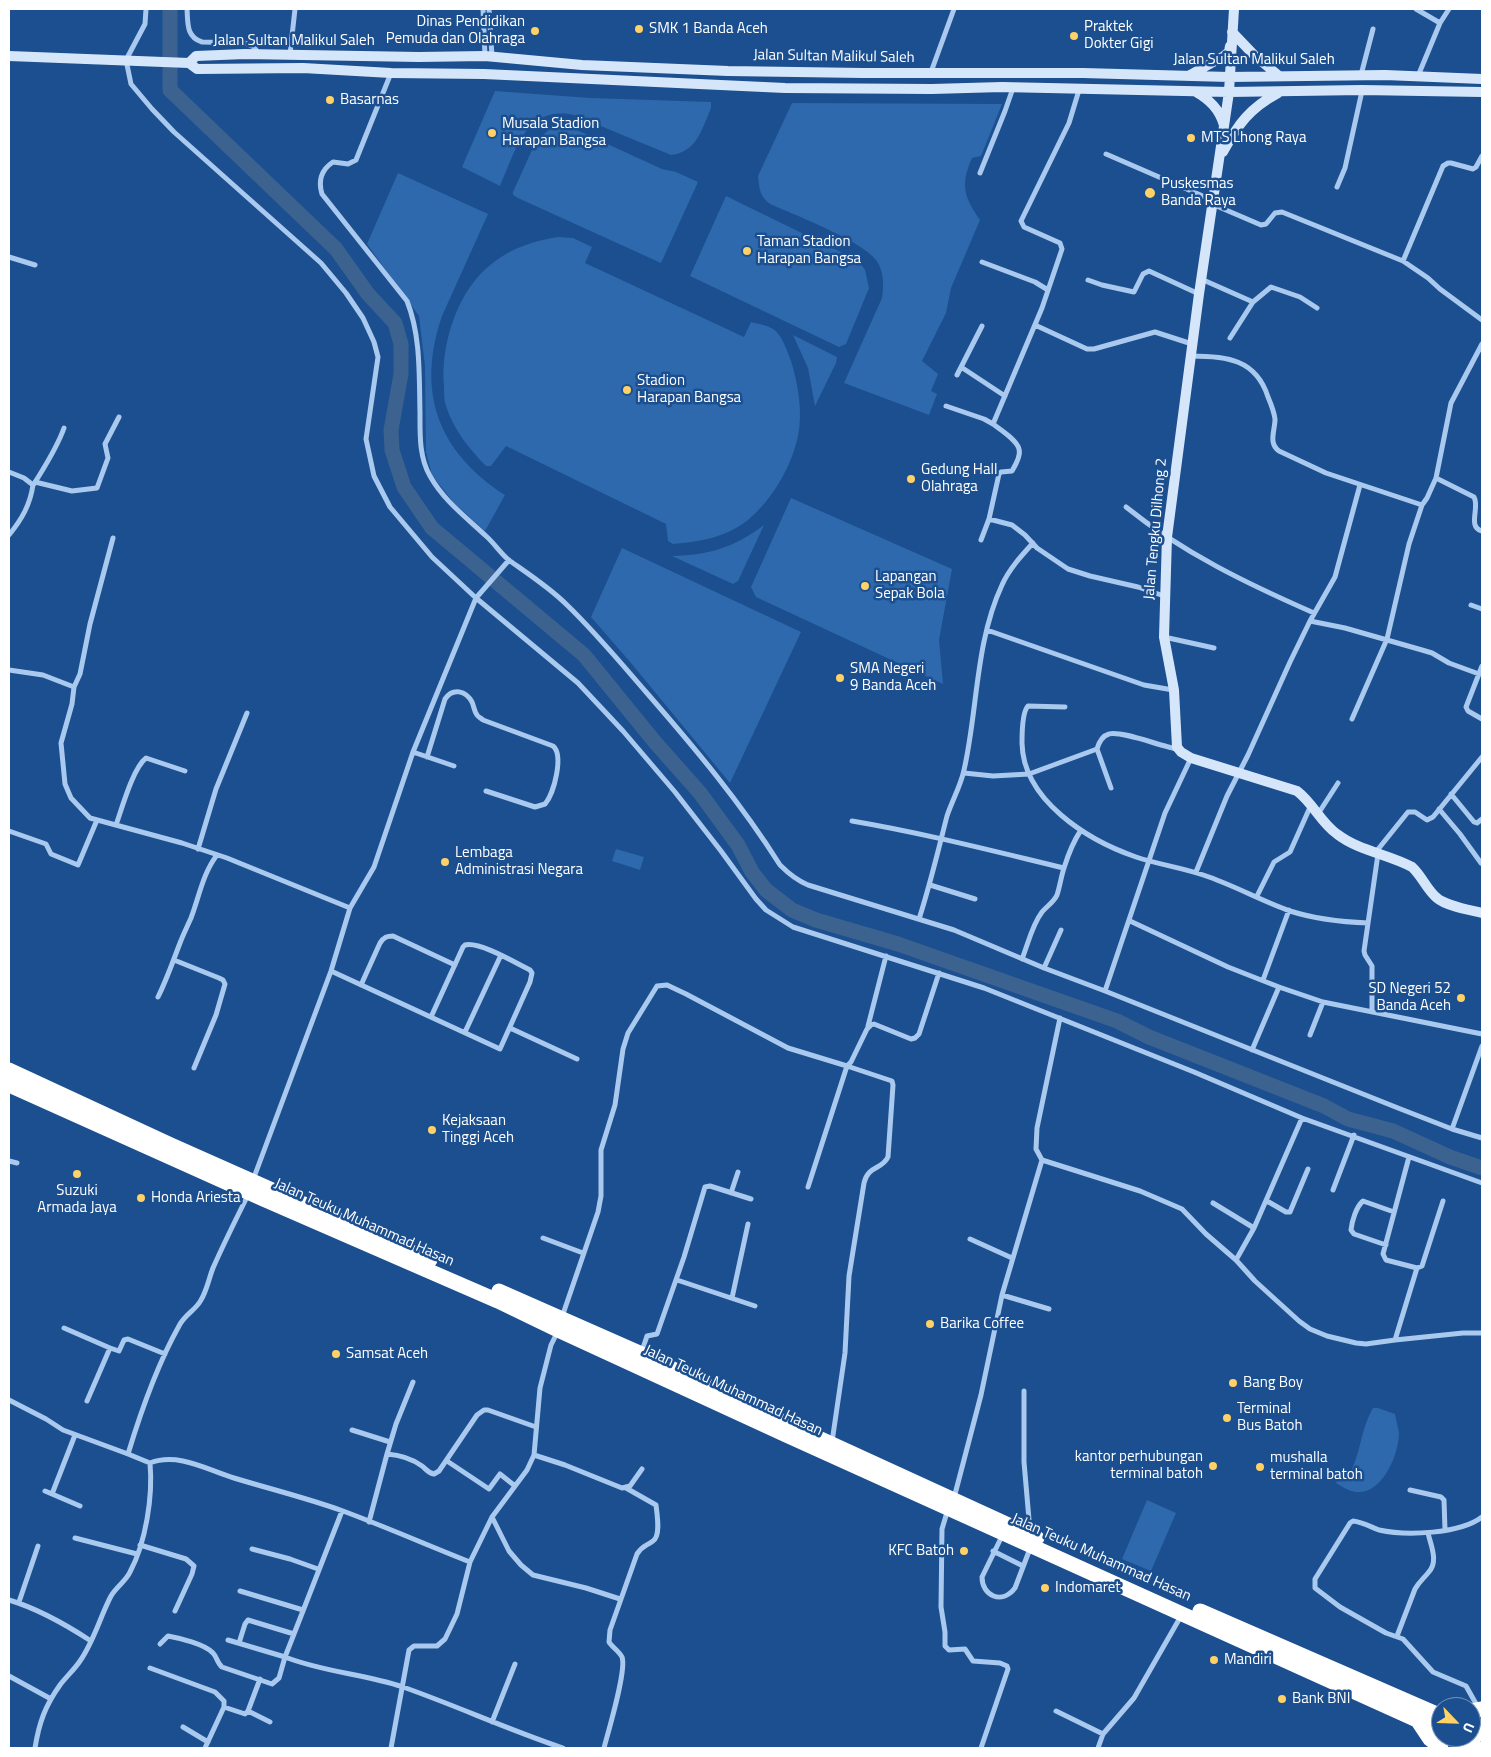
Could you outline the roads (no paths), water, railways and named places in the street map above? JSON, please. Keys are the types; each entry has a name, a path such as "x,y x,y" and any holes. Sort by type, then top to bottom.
{"highway":[{"name":"Jalan Teuku Muhammad Hasan","path":"9,1070 208,1167"},
{"name":"Jalan Teuku Muhammad Hasan","path":"9,1085 208,1167 500,1296 951,1504 1154,1595 1176,1607 1417,1713 1431,1724"},
{"name":"Jalan Teuku Muhammad Hasan","path":"560,1324 642,1354 788,1429 832,1443 951,1504 1003,1534 1031,1540"},
{"path":"1431,1711 1417,1713 1430,1739 1441,1748"},
{"name":"Jalan Teuku Muhammad Hasan","path":"1417,1713 1431,1715"}],"main road":[{"name":"Jalan Tengku Dilhong 2","path":"1178,749 1176,742 1174,690 1164,637 1167,536 1190,356 1229,92 1234,9"},
{"path":"1189,75 1224,56 1228,52 1232,37 1279,76"},
{"name":"Jalan Sultan Malikul Saleh","path":"186,63 196,56 258,54 419,57 489,56 582,65 716,70 864,73 1083,73 1229,77 1418,76 1482,79"},
{"name":"Jalan Sultan Malikul Saleh","path":"9,56 186,63 197,69 303,68 391,74 484,74 785,88 1002,87 1196,92 1362,90 1482,92"},
{"path":"419,57 419,74"},
{"path":"582,65 582,80"},
{"path":"863,89 864,73"},
{"path":"1002,73 1002,87"},
{"path":"1220,157 1250,112 1261,102 1281,91"},
{"path":"1196,92 1217,109 1224,126"},
{"path":"1178,749 1191,758 1297,791 1304,796 1324,823 1337,835 1412,867 1438,899 1482,913"}],"street":[{"path":"146,9 146,24 126,60 131,84 174,132 321,264 346,293 363,318 374,342 378,357 366,439 374,476 390,507 432,556 476,598 578,683 617,724 676,792 766,910 793,927 984,988 1302,1118 1354,1135 1409,1158 1482,1183"},
{"path":"187,9 189,32 197,40 202,42 245,43 254,47 258,54"},
{"path":"290,54 295,9"},
{"path":"482,9 489,56"},
{"path":"488,9 489,56"},
{"path":"931,72 954,9"},
{"path":"1416,9 1440,23"},
{"path":"1418,76 1440,23 1449,9"},
{"path":"1361,76 1373,29"},
{"path":"391,74 356,160 348,164 333,162 326,166 319,184 322,194 407,301 413,317 419,363 421,453 428,474 441,494 509,560 527,571 566,603 602,641 690,743 731,795 788,874 808,885 954,930 1044,968 1452,1129 1482,1138"},
{"path":"980,173 1013,88"},
{"path":"994,424 1035,325 1062,249 1061,244 1027,229 1022,225 1021,221 1069,122 1079,90"},
{"path":"1337,187 1347,159 1362,90"},
{"path":"1106,154 1261,225 1266,224 1275,213 1282,212 1403,262 1428,278 1482,320"},
{"path":"1403,262 1443,166 1451,162 1473,169 1482,156"},
{"path":"9,257 35,265"},
{"path":"982,262 1035,282 1048,290"},
{"path":"1088,280 1102,286 1134,292 1144,272 1149,271 1199,294"},
{"path":"1201,278 1253,302"},
{"path":"1230,338 1253,302 1270,287 1300,298 1317,308"},
{"path":"1035,325 1087,349 1094,349 1155,332 1192,344"},
{"path":"957,375 982,326"},
{"path":"1352,719 1387,639 1403,566 1422,506 1428,498 1436,478 1451,403 1482,344"},
{"path":"1190,356 1233,360 1248,366 1261,380 1266,388 1274,416 1272,442 1276,450 1326,473 1422,506"},
{"path":"961,367 1004,396"},
{"path":"946,406 994,424 1013,440 1019,448 1020,452 1012,471 999,474 989,519 981,540"},
{"path":"9,472 34,483 72,491 97,488 108,458 105,444 119,417"},
{"path":"9,535 29,505 34,483 59,443 64,428"},
{"path":"1436,478 1474,498 1477,504 1474,525 1482,531"},
{"path":"1196,872 1227,796 1310,621 1335,577 1360,485"},
{"path":"1126,507 1148,525 1227,573 1314,613"},
{"path":"989,519 1012,525 1033,542 1037,548 1068,569 1138,587 1164,596"},
{"path":"113,538 61,743 65,784 71,798 80,810 90,818 198,848 350,908"},
{"path":"919,919 953,798 964,773 982,651 987,630 1002,585 1010,570 1033,542"},
{"path":"128,1454 143,1409 165,1354 179,1325 186,1315 200,1303 216,1261 251,1186 331,971 350,908 374,867 413,752 476,598 509,560"},
{"path":"1471,605 1482,609"},
{"path":"1310,621 1387,639 1432,653 1444,661 1479,674"},
{"path":"987,630 1144,685 1174,690"},
{"path":"1164,637 1214,648"},
{"path":"1482,666 1466,707 1468,711 1482,719"},
{"path":"9,670 43,675 74,687"},
{"path":"427,756 445,699 454,691 468,696 476,714 483,720 557,749 558,760 551,794 545,804 535,806 486,791"},
{"path":"1066,707 1026,707 1022,740 1023,754 1029,774 1036,787 1048,803 1069,822 1116,848 1148,860 1196,872 1289,910 1330,920 1368,923"},
{"path":"198,848 216,789 247,713"},
{"path":"964,773 993,776 1029,774 1097,749 1102,739 1115,733 1165,748 1178,749"},
{"path":"1097,749 1111,788"},
{"path":"413,752 454,766"},
{"path":"1372,1012 1372,966 1364,951 1376,853 1408,812 1415,812 1427,820 1433,817 1482,757"},
{"path":"116,825 137,769 143,760 146,758 152,759 185,771"},
{"path":"1105,991 1165,813 1191,758"},
{"path":"1318,814 1338,783"},
{"path":"1451,794 1474,822 1477,823 1482,819"},
{"path":"1258,896 1274,862 1290,852 1311,805"},
{"path":"1440,810 1481,863"},
{"path":"9,831 46,844 51,854 78,865 97,820"},
{"path":"852,822 904,830 1014,854 1064,868"},
{"path":"1022,959 1038,918 1055,898 1072,844 1081,830"},
{"path":"158,997 191,918 201,886 212,861 217,855"},
{"path":"930,884 975,899"},
{"path":"1262,980 1289,910"},
{"path":"1130,921 1228,967 1323,1002 1482,1034"},
{"path":"1044,968 1061,930"},
{"path":"361,985 382,939 387,936 393,936 455,965"},
{"path":"331,971 500,1050 530,982 532,973 530,970 501,955 469,944 463,947 431,1017"},
{"path":"465,1032 501,955"},
{"path":"808,1187 847,1066 851,1062 868,1026 886,956"},
{"path":"174,960 219,978 225,984 216,1015 194,1068"},
{"path":"868,1026 874,1024 911,1039 915,1038 919,1034 939,973"},
{"path":"391,1748 408,1654 414,1646 437,1646 445,1639 457,1614 470,1562 492,1517 527,1470 534,1456 540,1388 551,1345 598,1212 601,1196 601,1150 615,1105 628,1033 657,986 667,985 788,1048 890,1079 893,1085 888,1157 882,1165 869,1171 864,1184 849,1276 844,1353 832,1443"},
{"path":"1252,1050 1278,987"},
{"path":"1310,1035 1323,1002"},
{"path":"1060,1018 1038,1128 1036,1149 1042,1160 1131,1188 1182,1208 1266,1292 1310,1329 1327,1336 1366,1344 1463,1333 1482,1333"},
{"path":"510,1028 577,1059"},
{"path":"1452,1129 1482,1046"},
{"path":"1236,1260 1267,1201 1302,1118"},
{"path":"1333,1190 1354,1135"},
{"path":"1409,1158 1383,1254 1386,1260 1417,1268"},
{"path":"981,1748 1008,1669 1007,1666 1000,1662 972,1660 965,1649 949,1650 945,1646 941,1607 942,1529 963,1469 1002,1295 1042,1160"},
{"path":"9,1161 18,1163"},
{"path":"1267,1201 1286,1212 1290,1212 1308,1169"},
{"path":"731,1193 738,1172"},
{"path":"642,1354 647,1336 657,1333 705,1187 710,1186 751,1199"},
{"path":"1386,1245 1354,1234 1351,1230 1352,1225 1363,1201 1394,1212"},
{"path":"1396,1340 1417,1268 1423,1264 1443,1201"},
{"path":"1213,1203 1254,1228"},
{"path":"732,1298 748,1224"},
{"path":"543,1238 583,1253"},
{"path":"970,1239 1012,1258"},
{"path":"676,1280 755,1306"},
{"path":"1002,1295 1049,1308"},
{"path":"64,1328 119,1351 124,1340 128,1339 165,1354"},
{"path":"87,1401 110,1348"},
{"path":"369,1522 390,1442 414,1382"},
{"path":"1003,1534 982,1577 984,1589 1001,1598 1006,1597 1015,1588 1031,1540 1024,1462 1024,1391"},
{"path":"9,1400 46,1418 63,1430 150,1463 156,1460 168,1459 194,1464 233,1478 272,1488 342,1511 470,1562"},
{"path":"387,1454 415,1461 432,1474 437,1473 447,1461 477,1415 484,1410 536,1427"},
{"path":"352,1430 390,1442"},
{"path":"52,1494 75,1435"},
{"path":"534,1456 565,1465 626,1488 656,1506 657,1535 652,1542 641,1547 637,1554 610,1630 609,1642 622,1657 623,1664 604,1748"},
{"path":"447,1461 489,1489 500,1474 515,1486"},
{"path":"35,1748 41,1719 51,1699 80,1662 112,1595 130,1572 140,1545 150,1496 150,1463"},
{"path":"626,1488 633,1483 642,1469"},
{"path":"1410,1490 1441,1497 1444,1500 1445,1530"},
{"path":"45,1491 80,1506"},
{"path":"160,1644 168,1636 177,1638 206,1648 212,1652 218,1663 222,1666 272,1684 276,1682 318,1569 342,1511"},
{"path":"492,1517 509,1551 533,1575 586,1588 620,1599"},
{"path":"1473,1697 1466,1686 1433,1672 1408,1644 1397,1636 1365,1621 1326,1598 1315,1588 1315,1579 1350,1523 1354,1521 1379,1530 1428,1533 1477,1521 1482,1517"},
{"path":"1397,1636 1418,1583 1433,1566 1434,1555 1428,1533"},
{"path":"74,1538 137,1554"},
{"path":"140,1545 186,1559 194,1566 175,1611"},
{"path":"18,1602 38,1546"},
{"path":"252,1549 318,1569"},
{"path":"994,1551 1023,1566"},
{"path":"240,1591 303,1610"},
{"path":"9,1600 18,1602 66,1624 91,1641"},
{"path":"1098,1748 1103,1734 1134,1698 1176,1607"},
{"path":"239,1643 248,1620 294,1634"},
{"path":"228,1640 310,1666 402,1687 563,1748"},
{"path":"492,1722 515,1664"},
{"path":"150,1668 215,1692 224,1701 224,1707 205,1748"},
{"path":"9,1676 51,1699"},
{"path":"224,1707 244,1714 248,1711 260,1679"},
{"path":"248,1711 270,1722"},
{"path":"1056,1711 1103,1734"},
{"path":"183,1727 208,1742"}],"waterway":[{"path":"170,9 170,90 336,249 368,294 395,323 401,344 401,374 391,430 392,450 404,487 432,528 584,655 654,741 700,793 738,845 752,872 766,890 792,910 816,920 898,944 1117,1021 1149,1037 1324,1106 1348,1119 1393,1131 1450,1157 1482,1168"}],"place":[{"name":"SMK 1 Banda Aceh","path":"639,29"},
{"name":"Dinas Pendidikan Pemuda dan Olahraga","path":"535,31"},
{"name":"Praktek Dokter Gigi","path":"1074,36"},
{"name":"Basarnas","path":"330,100"},
{"name":"Musala Stadion Harapan Bangsa","path":"492,133"},
{"name":"MTS Lhong Raya","path":"1191,138"},
{"name":"Puskesmas Banda Raya","path":"1150,193"},
{"name":"Taman Stadion Harapan Bangsa","path":"747,251"},
{"name":"Stadion Harapan Bangsa","path":"627,390"},
{"name":"Gedung Hall Olahraga","path":"911,479"},
{"name":"Lapangan Sepak Bola","path":"865,586"},
{"name":"SMA Negeri 9 Banda Aceh","path":"840,678"},
{"name":"Lembaga Administrasi Negara","path":"445,862"},
{"name":"SD Negeri 52 Banda Aceh","path":"1461,998"},
{"name":"Kejaksaan Tinggi Aceh","path":"432,1130"},
{"name":"Suzuki Armada Jaya","path":"77,1174"},
{"name":"Honda Ariesta","path":"141,1198"},
{"name":"Barika Coffee","path":"930,1324"},
{"name":"Samsat Aceh","path":"336,1354"},
{"name":"Bang Boy","path":"1233,1383"},
{"name":"Terminal Bus Batoh","path":"1227,1418"},
{"name":"kantor perhubungan terminal batoh","path":"1213,1466"},
{"name":"mushalla terminal batoh","path":"1260,1467"},
{"name":"KFC Batoh","path":"964,1551"},
{"name":"Indomaret","path":"1045,1588"},
{"name":"Mandiri","path":"1214,1660"},
{"name":"Bank BNI","path":"1282,1699"}]}
